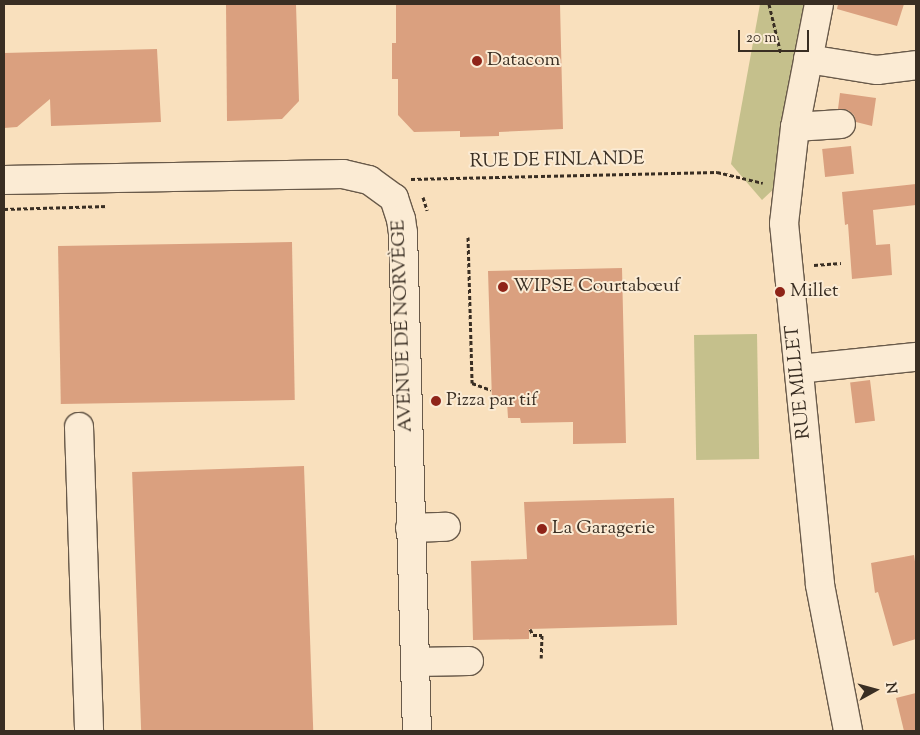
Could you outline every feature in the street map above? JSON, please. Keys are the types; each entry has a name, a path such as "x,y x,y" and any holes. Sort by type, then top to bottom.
{"street":[{"name":"RUE MILLET","path":"819,4 795,127 784,223 820,585 848,731"},
{"path":"808,59 877,70 916,65"},
{"path":"795,127 841,124"},
{"name":"AVENUE DE NORVÈGE","path":"4,180 343,174 369,180 394,198 401,219 403,233 417,731"},
{"path":"799,369 916,357"},
{"path":"79,427 89,731"},
{"path":"410,528 446,527"},
{"path":"415,662 469,661"}],"path":[{"name":"RUE DE FINLANDE","path":"394,198 406,190 409,179 413,178 707,172 731,174 787,191"},
{"path":"468,237 472,383 491,390"},
{"path":"530,629 534,634 542,635 541,658"}],"shaded area":[{"path":"760,4 813,4 778,185 762,200 731,164"},
{"path":"757,334 759,459 696,460 694,335"}],"building":[{"path":"226,4 296,4 299,101 282,119 227,121"},
{"name":"Datacom","path":"396,4 560,4 563,129 499,132 499,136 460,137 460,131 414,132 398,115 398,79 392,79 392,43 396,43"},
{"path":"838,4 904,4 897,26 837,9"},
{"path":"157,49 161,122 51,126 50,99 17,127 4,128 4,53"},
{"path":"840,93 876,98 872,126 856,122 854,115 848,110 838,109"},
{"path":"851,146 854,174 825,177 822,149"},
{"path":"916,184 916,205 873,210 876,245 890,244 892,275 852,279 848,224 845,225 842,192"},
{"path":"292,242 295,400 61,404 58,246"},
{"path":"622,268 626,443 573,444 573,422 521,423 520,418 508,418 507,402 492,401 488,271"},
{"path":"870,380 875,421 855,423 850,382"},
{"path":"304,466 313,731 141,731 132,472"},
{"path":"674,498 677,625 529,629 529,639 473,640 471,561 527,559 524,502"},
{"path":"914,555 916,568 916,639 893,646 878,592 875,593 871,563"},
{"path":"916,693 916,731 904,731 896,698"}],"place":[{"name":"Datacom","path":"477,61"},
{"name":"WIPSE Courtabœuf","path":"503,287"},
{"name":"Millet","path":"780,292"},
{"name":"Pizza par tif","path":"436,401"},
{"name":"La Garagerie","path":"542,529"}]}
